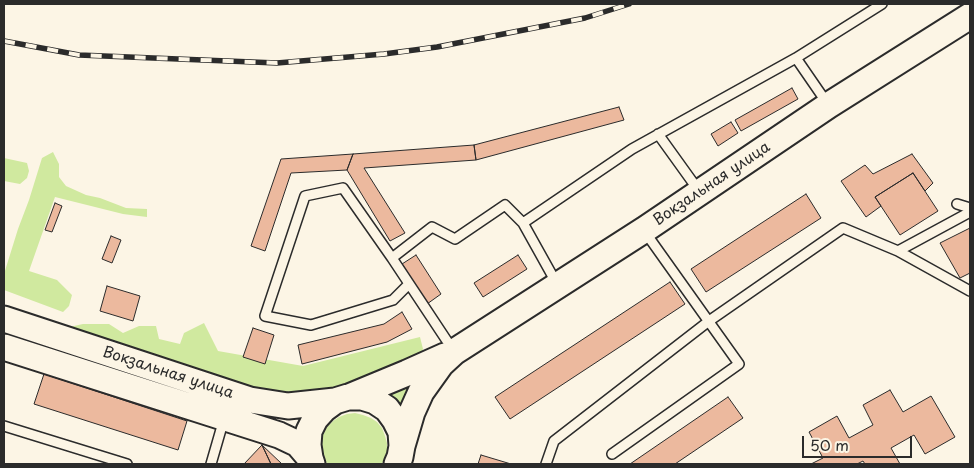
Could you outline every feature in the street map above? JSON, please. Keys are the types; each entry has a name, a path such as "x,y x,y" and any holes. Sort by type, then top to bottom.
{"street":[{"name":"Вокзальная улица","path":"4,319 250,400 288,406 342,399 454,352 644,230 829,106 970,16"},
{"name":"Вокзальная улица","path":"4,349 280,435 298,444 311,461"},
{"name":"Вокзальная улица","path":"400,455 412,412 421,392 441,364 454,352"},
{"path":"311,461 308,445 309,432 315,419 324,409 342,399 362,398 375,402 387,409 401,432 400,455"}],"lane":[{"path":"523,223 632,149 796,58 882,4"},
{"path":"796,58 829,106"},
{"path":"658,134 700,192"},
{"path":"409,284 393,300 311,325 265,316 305,196 343,188 392,258 454,352"},
{"path":"957,204 970,210"},
{"path":"392,258 432,227 454,239 506,205 523,223 558,286"},
{"path":"898,251 970,210"},
{"path":"546,464 554,441 709,321 843,228 898,251 970,291"},
{"path":"612,454 739,364 644,230"},
{"path":"211,464 225,417"},
{"path":"4,426 126,464"}],"green space":[{"path":"53,152 59,164 59,177 66,186 86,195 126,208 147,209 147,217 123,214 55,197 29,271 57,280 72,295 69,306 63,312 4,290 4,274 42,158"},
{"path":"4,158 27,163 29,171 27,178 20,184 4,181"},
{"path":"204,323 218,351 303,366 420,337 423,349 420,357 314,397 257,394 65,328 83,324 109,324 123,333 139,326 156,326 159,339 180,344 184,333"},
{"path":"418,377 403,417 385,393"},
{"path":"355,413 371,418 382,428 387,443 387,451 382,464 327,464 322,451 322,442 327,427 339,417"}],"building":[{"path":"792,88 798,99 741,131 735,120"},
{"path":"619,107 624,120 476,160 474,145"},
{"path":"731,122 738,133 718,146 711,134"},
{"path":"474,145 476,160 364,168 405,233 390,241 347,170 353,154"},
{"path":"353,154 347,170 291,173 265,251 251,246 281,159"},
{"path":"912,154 933,183 925,191 913,173 875,197 881,206 866,217 841,181 865,165 873,174"},
{"path":"913,173 938,211 900,235 875,197"},
{"path":"806,194 821,218 706,292 691,269"},
{"path":"55,203 62,206 52,232 45,230"},
{"path":"970,228 970,273 960,278 940,243"},
{"path":"111,236 121,240 112,263 102,259"},
{"path":"416,255 441,294 427,304 402,264"},
{"path":"518,255 527,269 483,297 474,283"},
{"path":"670,282 685,304 510,419 495,397"},
{"path":"107,286 140,296 133,321 100,311"},
{"path":"402,312 412,329 387,342 302,364 298,345 384,324"},
{"path":"253,328 274,335 265,364 243,357"},
{"path":"44,374 187,421 178,450 34,404"},
{"path":"890,390 903,412 931,396 955,437 925,454 914,435 891,448 900,464 865,464 863,461 857,464 811,464 823,458 809,432 837,416 849,438 873,425 863,405"},
{"path":"728,397 743,418 675,464 630,464"},
{"path":"262,445 271,464 244,464"},
{"path":"262,445 282,464 271,464"},
{"path":"481,455 511,464 478,464"}],"railway":[{"path":"4,41 79,55 277,63 384,54 437,47 585,18 629,4"}]}
